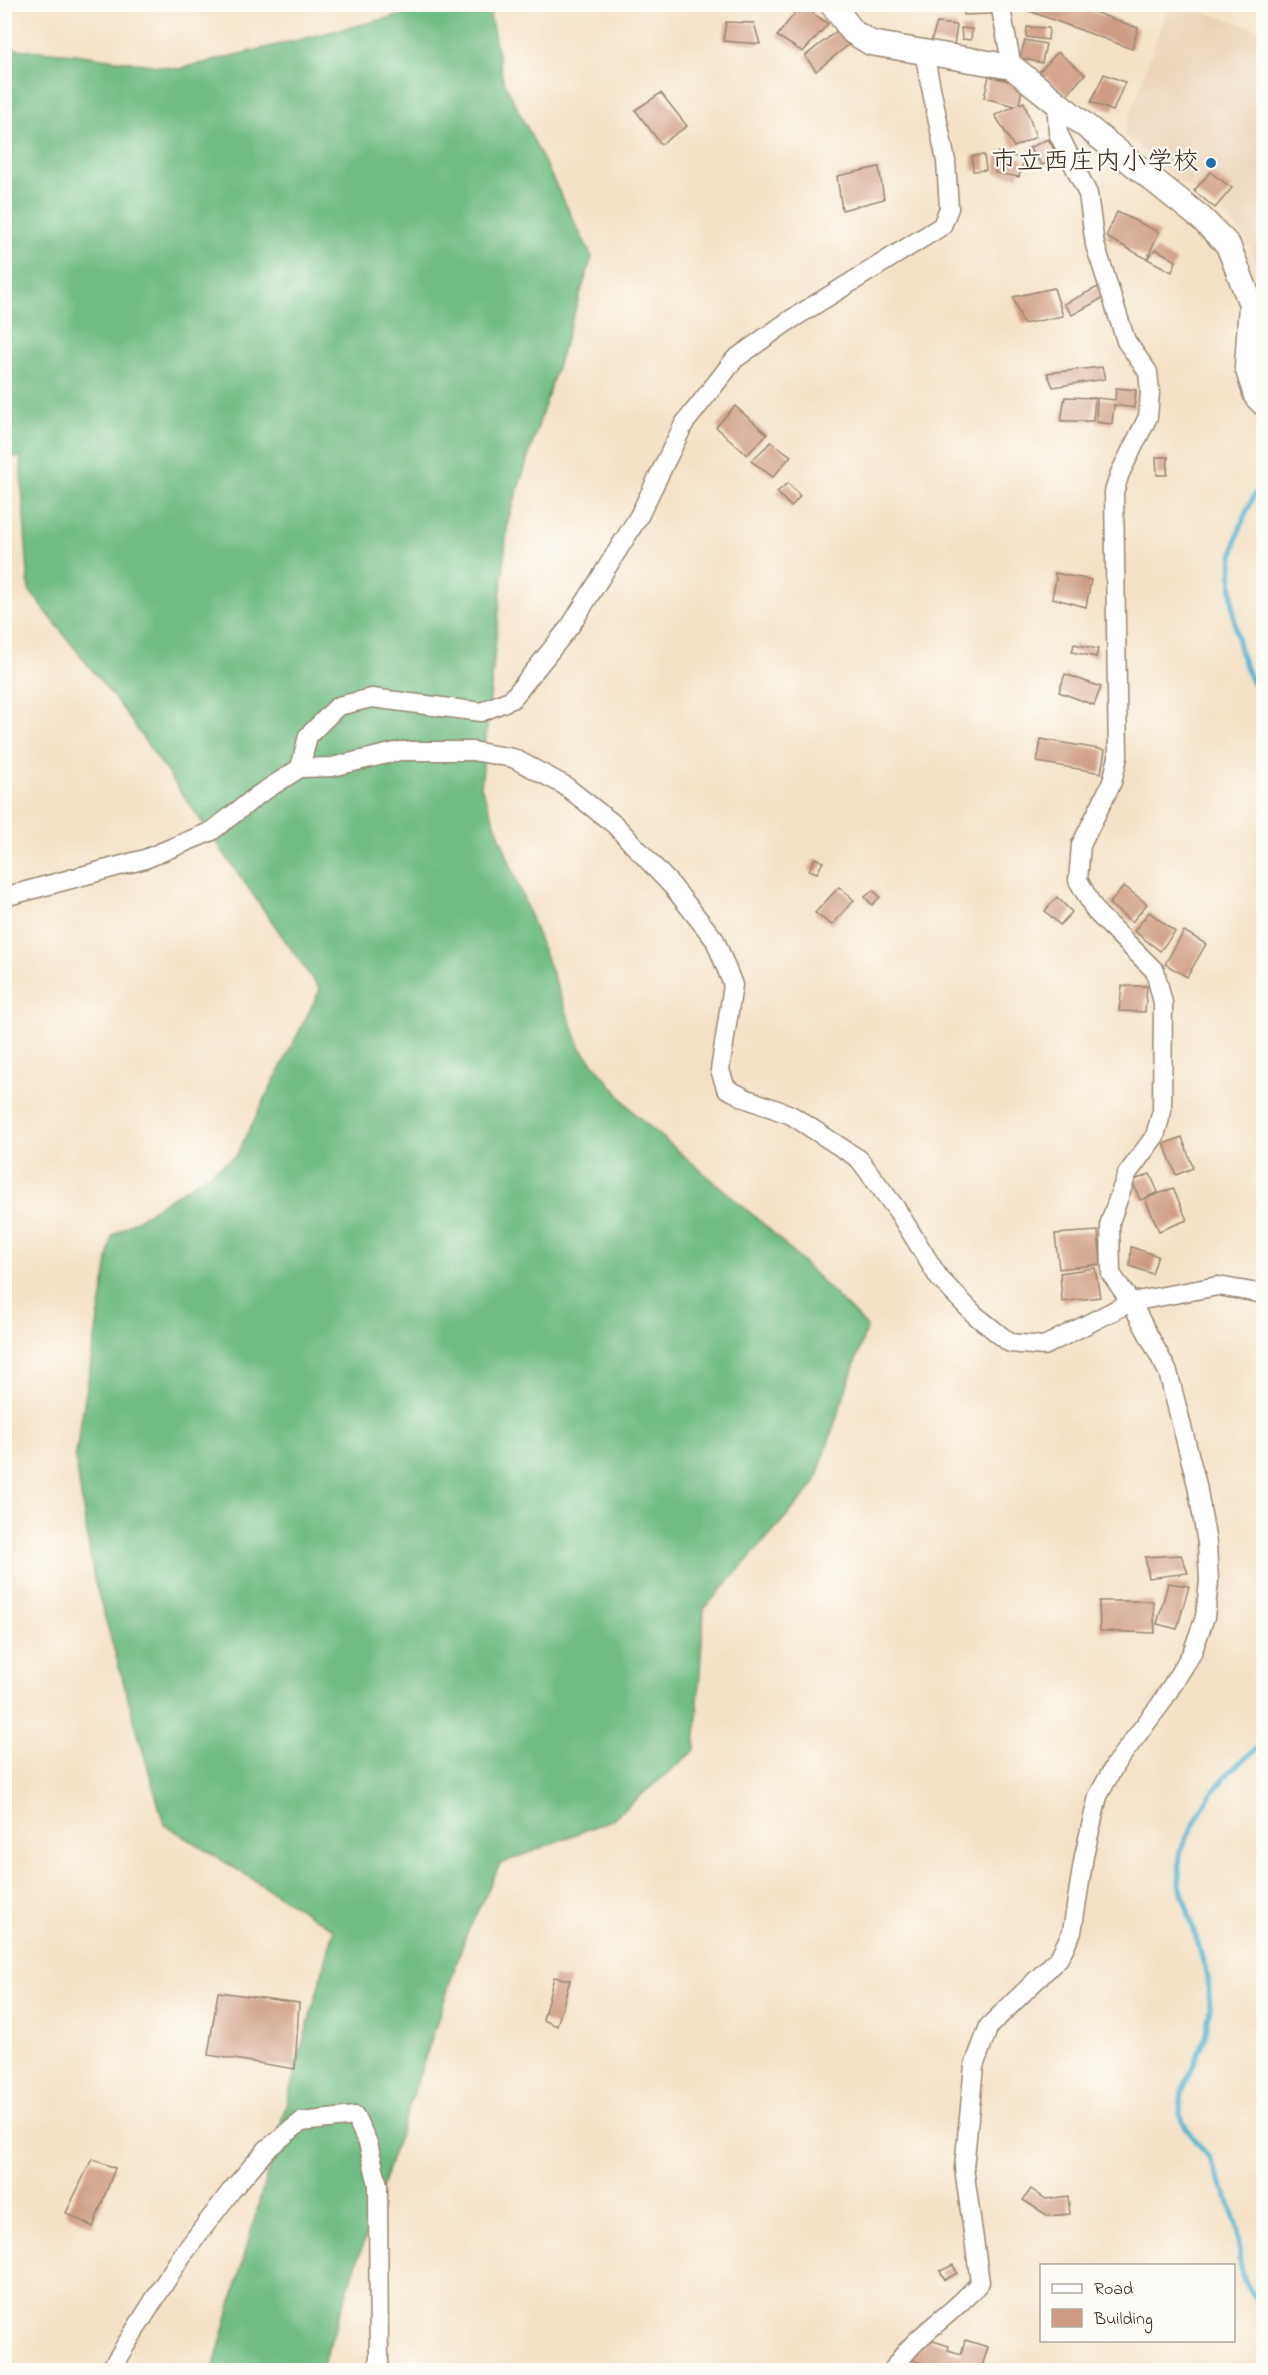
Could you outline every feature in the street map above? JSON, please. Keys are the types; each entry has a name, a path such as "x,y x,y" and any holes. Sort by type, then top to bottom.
{"main road":[{"path":"832,4 853,32 871,43 1012,67 1201,218 1228,245 1251,304 1247,367 1256,396 1263,404"}],"street":[{"path":"1000,4 1012,67"},
{"path":"300,768 308,736 339,706 372,698 481,712 512,699 571,625 639,516 684,424 735,359 787,322 942,226 949,208 946,161 924,53"},
{"path":"893,2370 902,2355 927,2329 967,2298 980,2282 964,2168 974,2066 989,2026 1059,1958 1072,1932 1083,1856 1098,1796 1116,1763 1160,1705 1186,1662 1205,1617 1209,1581 1207,1543 1197,1485 1168,1372 1131,1302 1110,1274 1110,1222 1127,1173 1155,1136 1162,1111 1163,1003 1155,970 1096,912 1078,880 1078,864 1081,845 1112,782 1118,757 1114,492 1120,473 1148,417 1150,392 1148,372 1126,341 1098,256 1088,194 1058,134 1057,115 1063,106"},
{"path":"4,897 145,859 212,831 258,795 300,768 332,767 400,751 472,751 513,758 564,785 615,825 673,887 715,940 733,985 720,1070 726,1088 747,1099 791,1115 859,1159 897,1210 939,1278 975,1315 1010,1343 1044,1346 1131,1302 1218,1286 1263,1294"},
{"path":"110,2370 181,2257 231,2191 267,2149 301,2122 355,2116 368,2143 378,2185 379,2370"}],"shaded area":[{"name":"市立西庄内小学校","path":"1168,5 1182,5 1263,31 1263,287 1260,270 1246,239 1227,217 1123,135"}],"green space":[{"path":"442,5 488,5 503,80 592,257 508,520 481,787 580,1047 635,1114 767,1227 867,1327 814,1485 704,1609 695,1750 611,1820 500,1864 466,1935 321,2370 213,2370 334,1930 164,1824 94,1579 75,1458 112,1236 236,1156 320,990 122,708 29,590 20,456 5,460 5,48 74,54 179,69"}],"building":[{"path":"963,4 990,4 991,14 964,15"},
{"path":"1022,4 1072,4 1138,28 1132,49 1021,8"},
{"path":"801,5 828,24 803,52 777,36"},
{"path":"726,22 754,23 760,44 723,41"},
{"path":"937,23 957,25 954,45 931,41"},
{"path":"1027,27 1049,28 1048,40 1026,37"},
{"path":"961,28 972,29 971,40 962,39"},
{"path":"838,30 851,43 816,71 805,56"},
{"path":"1025,40 1046,44 1042,63 1020,58"},
{"path":"1058,52 1085,74 1067,95 1039,72"},
{"path":"1104,74 1125,82 1113,111 1091,102"},
{"path":"989,76 1023,85 1019,104 1024,102 1036,137 1014,147 995,115 1015,106 984,98"},
{"path":"661,93 687,126 661,144 635,110"},
{"path":"1048,139 1059,158 1042,165 1029,148"},
{"path":"998,152 1024,159 1019,177 995,173"},
{"path":"984,155 986,170 973,171 972,156"},
{"path":"879,167 884,199 842,210 837,176"},
{"path":"1210,172 1232,188 1215,208 1194,191"},
{"path":"1117,212 1159,232 1147,259 1106,237"},
{"path":"1156,249 1176,261 1172,272 1147,259"},
{"path":"1098,287 1103,298 1072,315 1064,304"},
{"path":"1054,288 1063,316 1023,324 1013,297"},
{"path":"1102,367 1105,379 1053,387 1047,373"},
{"path":"1116,388 1136,390 1134,408 1114,405 1112,424 1096,422 1097,398 1115,400"},
{"path":"1065,397 1095,398 1093,421 1061,421"},
{"path":"735,406 767,434 747,455 716,427"},
{"path":"771,442 791,456 773,477 751,461"},
{"path":"1156,457 1168,457 1167,475 1157,475"},
{"path":"788,483 800,496 791,507 777,492"},
{"path":"1055,573 1091,580 1086,607 1052,598"},
{"path":"1074,644 1098,649 1096,657 1072,652"},
{"path":"1065,674 1101,687 1094,705 1059,692"},
{"path":"1041,739 1105,750 1101,773 1037,762"},
{"path":"815,858 823,862 817,873 809,870"},
{"path":"1124,886 1147,904 1132,922 1109,904"},
{"path":"839,887 854,900 832,925 815,913"},
{"path":"873,890 880,897 872,905 865,897"},
{"path":"1057,897 1072,912 1060,925 1045,911"},
{"path":"1149,912 1175,932 1160,951 1134,931"},
{"path":"1184,931 1206,944 1187,977 1165,964"},
{"path":"1122,986 1147,986 1145,1012 1119,1011"},
{"path":"1182,1137 1193,1168 1176,1175 1164,1144"},
{"path":"1150,1174 1158,1192 1140,1200 1132,1181"},
{"path":"1173,1188 1187,1220 1159,1231 1145,1199"},
{"path":"1098,1231 1101,1264 1059,1269 1055,1234"},
{"path":"1131,1247 1158,1256 1152,1274 1130,1266"},
{"path":"1095,1268 1100,1297 1062,1302 1060,1273"},
{"path":"1181,1555 1188,1573 1149,1578 1145,1557"},
{"path":"1168,1583 1189,1586 1177,1629 1157,1624"},
{"path":"1099,1601 1153,1601 1155,1633 1100,1631"},
{"path":"554,1977 570,1980 557,2026 543,2020"},
{"path":"218,1992 299,2003 295,2069 208,2055"},
{"path":"92,2159 115,2168 93,2227 66,2213"},
{"path":"1031,2189 1046,2199 1068,2196 1070,2214 1048,2216 1023,2200"},
{"path":"953,2265 957,2273 945,2280 940,2271"},
{"path":"911,2334 949,2346 948,2350 961,2354 965,2340 988,2347 981,2370 922,2370 924,2364 904,2357"}],"waterway":[{"path":"1264,477 1238,533 1232,573 1233,610 1244,664 1251,681 1264,697"},
{"path":"1264,1742 1229,1772 1208,1798 1180,1850 1179,1882 1208,1977 1210,2009 1205,2038 1182,2092 1180,2114 1186,2128 1208,2156 1227,2197 1238,2230 1240,2268 1248,2288 1264,2306"}],"place":[{"name":"市立西庄内小学校","path":"1211,163"}]}
